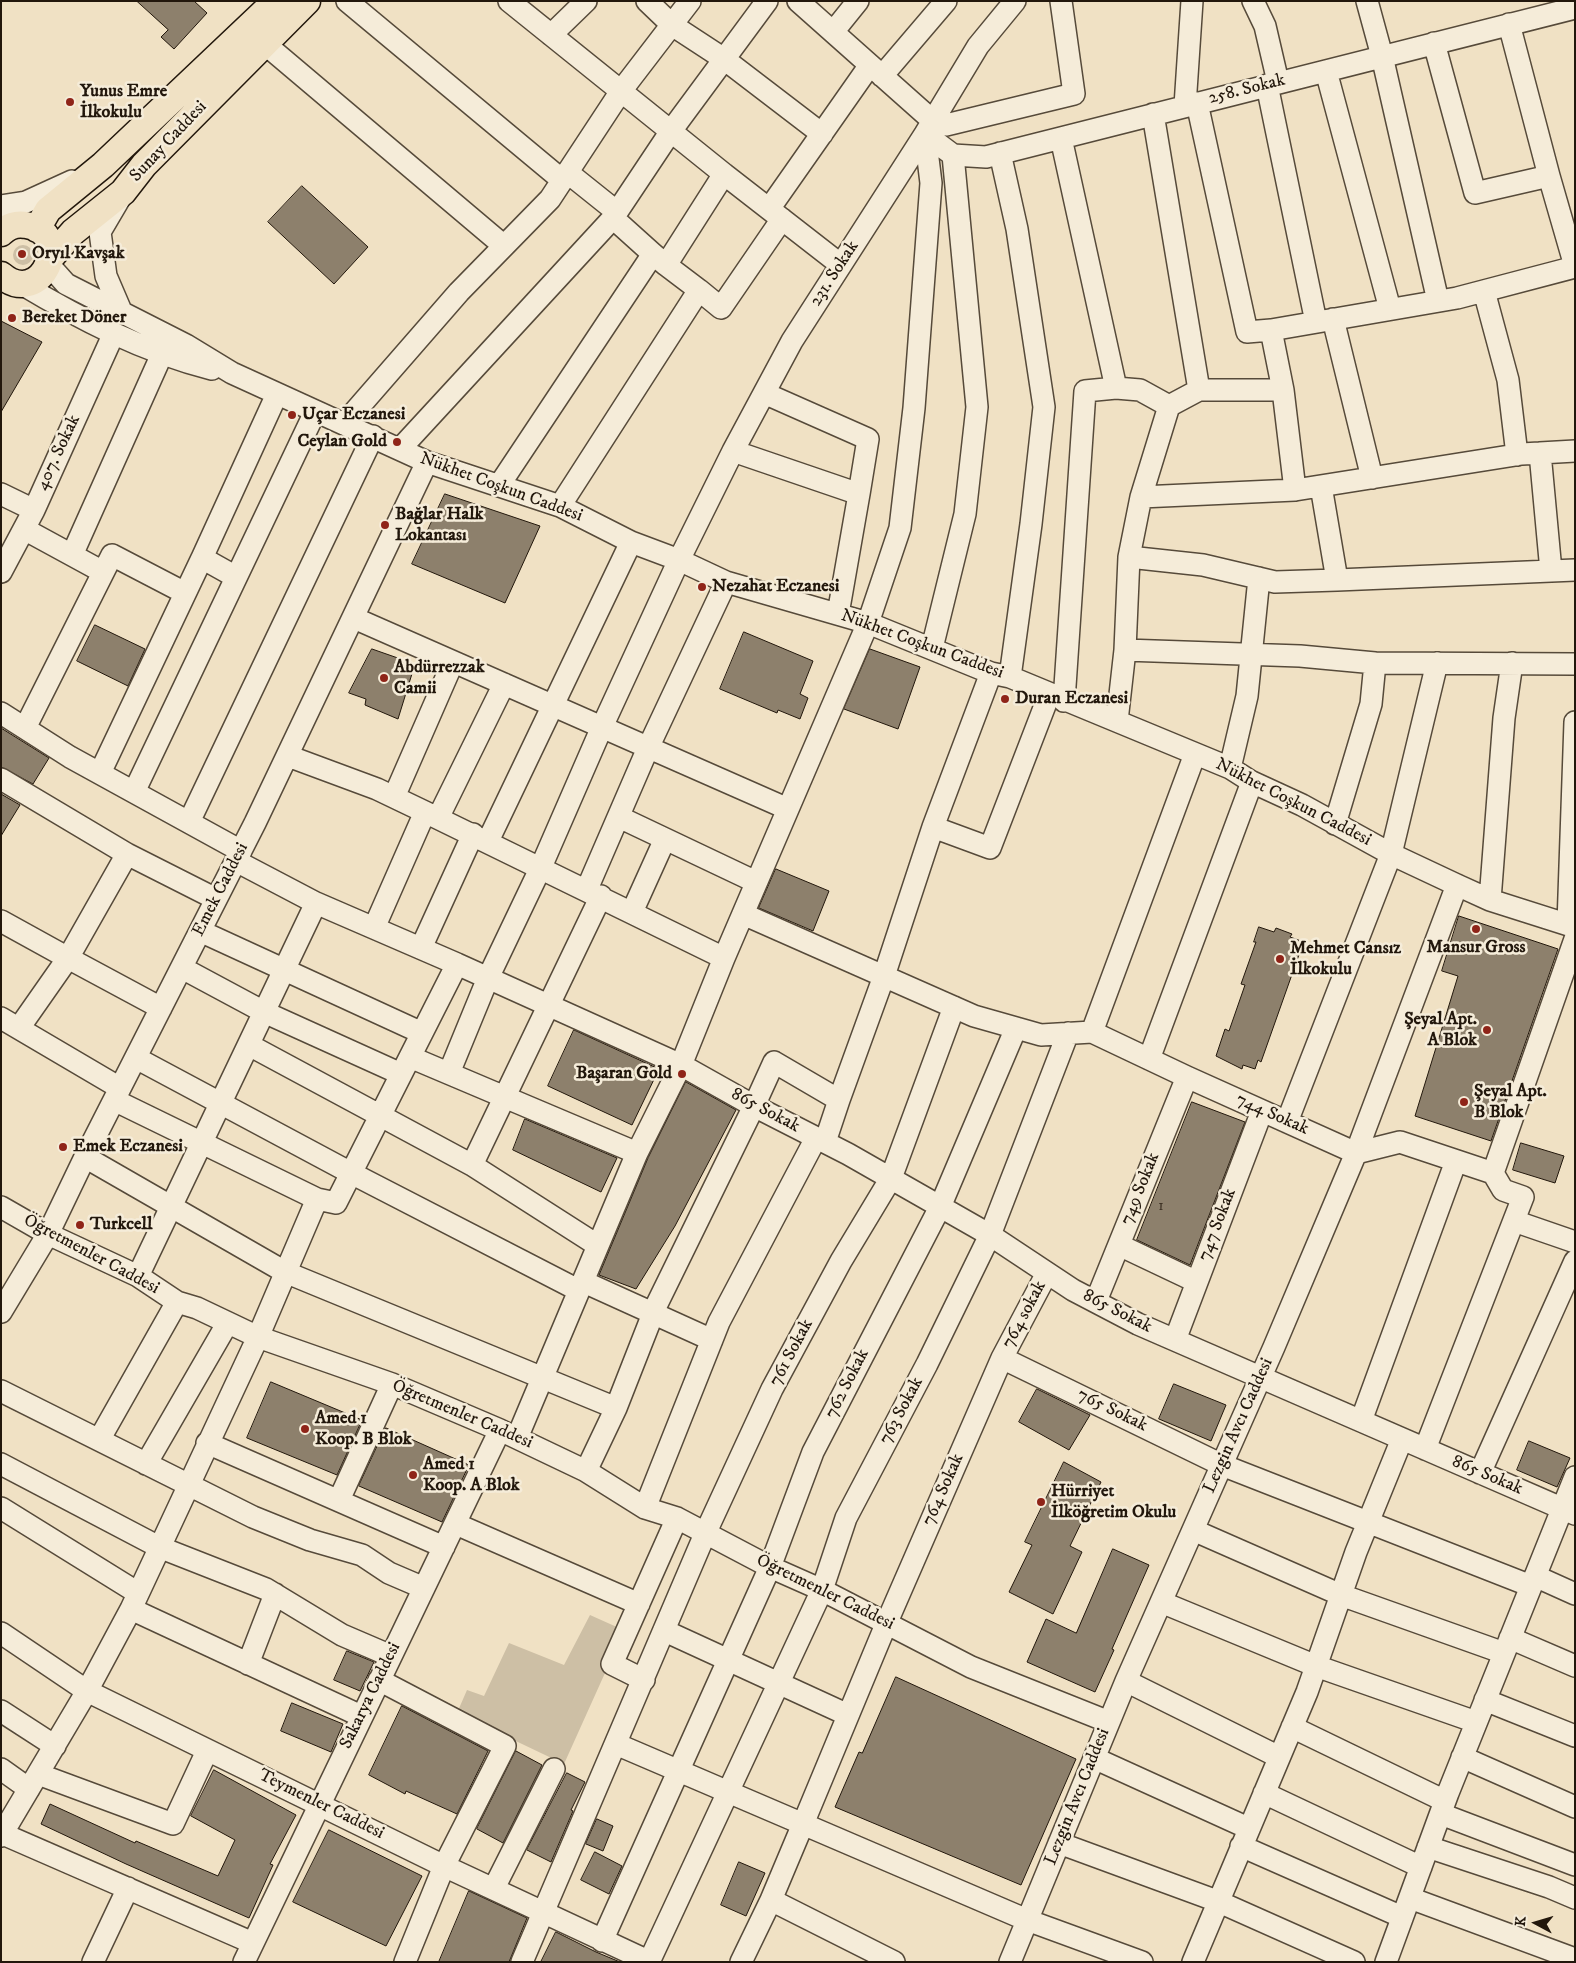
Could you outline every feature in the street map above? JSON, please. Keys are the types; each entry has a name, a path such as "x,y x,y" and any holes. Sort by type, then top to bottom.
{"main road":[{"name":"Sunay Caddesi","path":"37,229 48,210 103,165 276,1"},
{"name":"Sunay Caddesi","path":"124,192 144,165 307,1"},
{"path":"8,282 37,279 73,232 124,192"},
{"path":"4,221 29,225 37,229 48,241 50,261"}],"street":[{"path":"347,1 615,215 660,260 722,308 822,134 876,71 946,1"},
{"path":"509,1 841,266"},
{"path":"551,35 586,1"},
{"path":"647,1 672,24 724,59 822,134"},
{"path":"344,424 459,292 550,199 621,91 690,1"},
{"path":"400,449 615,215 671,131 767,1"},
{"path":"798,1 876,71 953,155 977,407 965,514 932,648"},
{"path":"833,32 858,1"},
{"name":"231. Sokak","path":"449,1073 488,978 541,867 602,727 679,560 733,451 792,341 929,128 978,46 1015,1"},
{"path":"929,128 1074,94 1061,1"},
{"path":"1192,1 1191,105 1247,332 1271,330 1438,301 1575,267 1509,24"},
{"path":"1254,1 1265,26 1273,84 1325,321 1372,478"},
{"path":"1367,1 1382,56 1438,301"},
{"name":"258. Sokak","path":"953,155 986,157 1000,154 1509,24 1534,9 1575,8"},
{"path":"1434,43 1476,193 1550,176"},
{"path":"265,44 504,246"},
{"path":"1326,71 1390,309"},
{"path":"1153,114 1199,390"},
{"name":"Sakarya Caddesi","path":"244,1962 444,1547 543,1379 597,1245 637,1153 681,1066 756,882 868,623 900,528 913,417 931,183 929,128"},
{"path":"1061,138 1116,388"},
{"path":"645,1508 719,1322 821,1140 839,1100 884,976 933,827 1000,675 1031,524 1044,407 1017,229 1000,154"},
{"path":"4,221 26,202 51,193 103,165"},
{"path":"500,484 660,260 724,174"},
{"name":"Sunay Caddesi","path":"121,311 106,276 100,232 124,192"},
{"path":"50,261 66,284 186,345 232,373"},
{"path":"8,282 74,316 162,354 232,373"},
{"path":"560,506 699,290"},
{"path":"1484,290 1508,380 1517,455"},
{"path":"1271,330 1283,390 1295,490"},
{"name":"407. Sokak","path":"1,572 34,510 114,333"},
{"path":"72,555 162,354"},
{"name":"Nükhet Coşkun Caddesi","path":"232,373 427,462 500,484 560,506 631,542 679,560 726,582 868,623 1117,721 1230,768 1252,782 1302,805 1391,854 1457,886 1573,930"},
{"path":"933,827 990,848 1057,698 1085,391 1116,388 1140,390 1169,406"},
{"path":"1117,721 1125,650 1129,557 1141,497 1169,406 1199,390 1283,390"},
{"path":"764,393 868,439 838,614"},
{"path":"100,773 277,394"},
{"path":"134,792 315,412"},
{"path":"189,822 373,436"},
{"path":"733,451 859,494"},
{"path":"1141,497 1295,490 1517,455 1575,451"},
{"path":"1540,453 1551,571"},
{"name":"Emek Caddesi","path":"4,1299 48,1234 85,1157 239,856 427,462"},
{"path":"1321,486 1337,580"},
{"path":"1,494 34,510"},
{"path":"24,529 104,572"},
{"path":"421,948 552,706 631,542"},
{"path":"26,728 112,555 185,593"},
{"path":"1129,557 1203,565 1275,582 1575,570"},
{"path":"202,558 236,577"},
{"path":"1230,768 1248,696 1250,655 1259,578"},
{"path":"472,1165 504,1096 550,1006 594,893 619,817 648,748 726,582"},
{"path":"354,618 788,809"},
{"path":"1125,650 1375,663 1575,664"},
{"path":"394,797 453,662"},
{"path":"1335,824 1371,704 1375,663"},
{"path":"1287,1122 1391,854 1437,663"},
{"path":"1490,900 1504,718 1512,663"},
{"path":"374,928 432,815 504,684"},
{"name":"865 Sokak","path":"1,713 100,773 189,822 316,904 421,948 681,1066 891,1178 990,1235 1048,1273 1096,1301 1174,1340 1568,1511"},
{"path":"1493,1174 1573,930 1575,722"},
{"path":"743,914 974,1016 1041,1035 1092,1032 1195,754"},
{"path":"288,756 394,797 480,837 724,958"},
{"path":"1,779 127,854 216,899"},
{"path":"1149,1059 1252,782"},
{"path":"619,817 756,882"},
{"path":"632,912 665,839"},
{"path":"127,854 68,958 10,1023 117,1094 202,1144 317,1199 336,1203 457,964"},
{"name":"Lezgin Avcı Caddesi","path":"1010,1962 1126,1681 1261,1377 1356,1153 1457,886"},
{"path":"138,1276 316,904"},
{"path":"1,920 161,1008"},
{"path":"200,931 422,1033"},
{"path":"182,968 264,1012 405,1066 449,1073 637,1153"},
{"name":"761 Sokak","path":"522,1962 705,1534 772,1389 841,1261 891,1178 954,1007"},
{"name":"762 Sokak","path":"602,1941 770,1567 813,1452 940,1207 1016,1028"},
{"name":"744 Sokak","path":"1092,1032 1356,1153"},
{"name":"763 Sokak","path":"650,1962 822,1590 846,1518 927,1364 990,1235 1068,1033"},
{"path":"249,1045 472,1165 597,1245"},
{"path":"136,1058 351,1173 581,1286 653,1314 712,1340"},
{"path":"586,1471 616,1408 653,1314 774,1062 839,1100"},
{"name":"749 Sokak","path":"1096,1301 1187,1077"},
{"name":"747 Sokak","path":"1174,1340 1262,1111"},
{"path":"1356,1153 1400,1142 1493,1174 1503,1190 1523,1197 1425,1449"},
{"path":"85,1157 286,1272 616,1408"},
{"path":"1361,1421 1456,1161"},
{"path":"253,1943 2,1835 88,1691 134,1601 258,1338 317,1199"},
{"name":"Öğretmenler Caddesi","path":"1,1207 48,1234 138,1276 176,1302 197,1308 226,1324 258,1338 392,1384 509,1434 586,1471 645,1508 677,1518 770,1567 887,1622 971,1667 1109,1722"},
{"path":"1514,1221 1575,1242"},
{"path":"1119,1244 1197,1282"},
{"path":"1480,1473 1575,1261"},
{"name":"764 sokak","path":"1002,1358 1048,1273"},
{"path":"99,1440 176,1302"},
{"path":"146,1464 226,1324"},
{"name":"765 Sokak","path":"1002,1358 1222,1465 1368,1523 1575,1594"},
{"name":"764 Sokak","path":"741,1962 771,1900 887,1622 1002,1358"},
{"path":"339,1500 392,1384"},
{"path":"1,1391 253,1517 310,1540 362,1555 389,1573 424,1588"},
{"path":"1193,1962 1244,1837 1292,1727 1368,1523 1402,1439"},
{"path":"208,1443 444,1547"},
{"path":"1,1464 159,1546 275,1594 342,1635 391,1656"},
{"path":"1389,1961 1406,1907 1462,1757 1533,1581 1568,1511 1575,1477"},
{"path":"1,1508 134,1601 248,1664 361,1716"},
{"path":"644,1680 612,1664 677,1518"},
{"path":"456,1524 639,1604"},
{"path":"1194,1530 1341,1595 1575,1666"},
{"path":"248,1664 275,1594"},
{"path":"1162,1602 1316,1666 1476,1722"},
{"path":"665,1630 848,1714"},
{"name":"Teymenler Caddesi","path":"1,1633 88,1691 444,1866 650,1962"},
{"path":"379,1680 505,1746 444,1866 405,1962"},
{"path":"1126,1681 1279,1758"},
{"path":"1485,1700 1575,1736"},
{"path":"1,1711 55,1746"},
{"path":"1292,1727 1443,1807 1575,1865"},
{"path":"616,1744 1027,1920 1142,1962"},
{"path":"1,1769 34,1782 173,1824 207,1751"},
{"path":"1462,1757 1575,1807"},
{"path":"1094,1758 1244,1837 1406,1907 1575,1959"},
{"path":"494,1888 554,1769"},
{"path":"1264,1793 1425,1857 1549,1887 1575,1898"},
{"path":"1059,1843 1217,1902 1354,1962"},
{"path":"97,1961 128,1888"},
{"path":"771,1900 884,1960"}],"shaded area":[{"path":"19,245 27,245 33,251 33,259 27,265 19,265 13,259 13,251"},
{"path":"590,1615 619,1628 605,1673 564,1764 457,1713 467,1690 484,1696 509,1643 564,1665"}],"building":[{"path":"137,1 194,1 207,13 174,49 161,37 168,30"},
{"path":"302,186 368,247 334,284 268,222"},
{"path":"1,321 42,342 1,412"},
{"path":"445,494 540,526 505,603 412,564"},
{"path":"95,625 145,649 128,686 77,661"},
{"path":"744,632 813,661 800,694 808,698 800,719 778,710 777,713 720,689"},
{"name":"Abdürrezzak Camii","path":"372,649 415,664 398,719 365,705 366,699 349,693"},
{"path":"870,649 920,667 898,729 844,709"},
{"path":"1,728 49,758 33,784 1,767"},
{"path":"1,794 20,805 1,836"},
{"path":"776,869 829,891 813,931 759,908"},
{"path":"1459,916 1558,949 1491,1141 1415,1116 1458,976 1442,971"},
{"path":"1259,927 1274,932 1276,928 1292,934 1290,937 1301,941 1298,948 1301,949 1261,1062 1258,1060 1255,1069 1243,1065 1242,1069 1216,1056 1225,1029 1229,1031 1245,985 1241,984 1256,942 1254,942"},
{"path":"574,1030 659,1069 632,1125 548,1086"},
{"path":"686,1082 736,1110 675,1226 636,1289 599,1275 648,1158"},
{"path":"1192,1102 1245,1122 1190,1265 1137,1240"},
{"path":"525,1119 617,1158 601,1192 513,1150"},
{"path":"1521,1143 1564,1156 1555,1183 1513,1170"},
{"name":"Amed 1 Koop. B Blok","path":"271,1382 362,1420 337,1475 247,1438"},
{"path":"1174,1384 1226,1405 1211,1441 1159,1419"},
{"path":"1037,1389 1090,1415 1069,1450 1019,1422"},
{"name":"Amed 1 Koop. A Blok","path":"386,1428 469,1465 442,1522 359,1486"},
{"path":"1529,1441 1570,1458 1557,1487 1517,1470"},
{"path":"1064,1462 1101,1482 1070,1546 1082,1552 1053,1614 1009,1592 1032,1545 1025,1542"},
{"path":"1113,1549 1149,1565 1095,1692 1027,1662 1046,1619 1076,1633"},
{"path":"347,1651 374,1662 360,1691 334,1680"},
{"path":"896,1677 1076,1759 1021,1885 835,1807 859,1752 862,1753"},
{"path":"292,1703 343,1724 331,1752 281,1731"},
{"path":"402,1706 488,1751 457,1814 406,1791 405,1794 369,1775"},
{"path":"516,1751 542,1765 503,1843 477,1829"},
{"path":"214,1770 296,1815 270,1864 273,1865 249,1918 41,1824 50,1804 135,1843 136,1841 218,1876 235,1840 191,1816"},
{"path":"567,1773 585,1782 571,1810 573,1811 551,1862 527,1850"},
{"path":"597,1819 613,1826 603,1851 586,1844"},
{"path":"329,1830 422,1876 386,1946 293,1902"},
{"path":"595,1852 622,1866 609,1894 581,1880"},
{"path":"739,1862 765,1873 746,1916 721,1905"},
{"path":"469,1891 527,1918 509,1962 439,1962"},
{"path":"556,1932 596,1952 620,1962 541,1962"}],"place":[{"name":"Yunus Emre İlkokulu","path":"70,102"},
{"name":"Oryıl Kavşak","path":"22,254"},
{"name":"Bereket Döner","path":"12,318"},
{"name":"Uçar Eczanesi","path":"292,415"},
{"name":"Ceylan Gold","path":"397,442"},
{"name":"Bağlar Halk Lokantası","path":"385,525"},
{"name":"Nezahat Eczanesi","path":"702,587"},
{"name":"Abdürrezzak Camii","path":"384,678"},
{"name":"Duran Eczanesi","path":"1005,699"},
{"name":"Mansur Gross","path":"1476,929"},
{"name":"Mehmet Cansız İlkokulu","path":"1280,959"},
{"name":"Şeyal Apt. A Blok","path":"1487,1030"},
{"name":"Başaran Gold","path":"682,1074"},
{"name":"Şeyal Apt. B Blok","path":"1464,1102"},
{"name":"Emek Eczanesi","path":"63,1147"},
{"name":"Turkcell","path":"80,1225"},
{"name":"Amed 1 Koop. B Blok","path":"305,1429"},
{"name":"Amed 1 Koop. A Blok","path":"413,1475"},
{"name":"Hürriyet İlköğretim Okulu","path":"1041,1502"}]}
